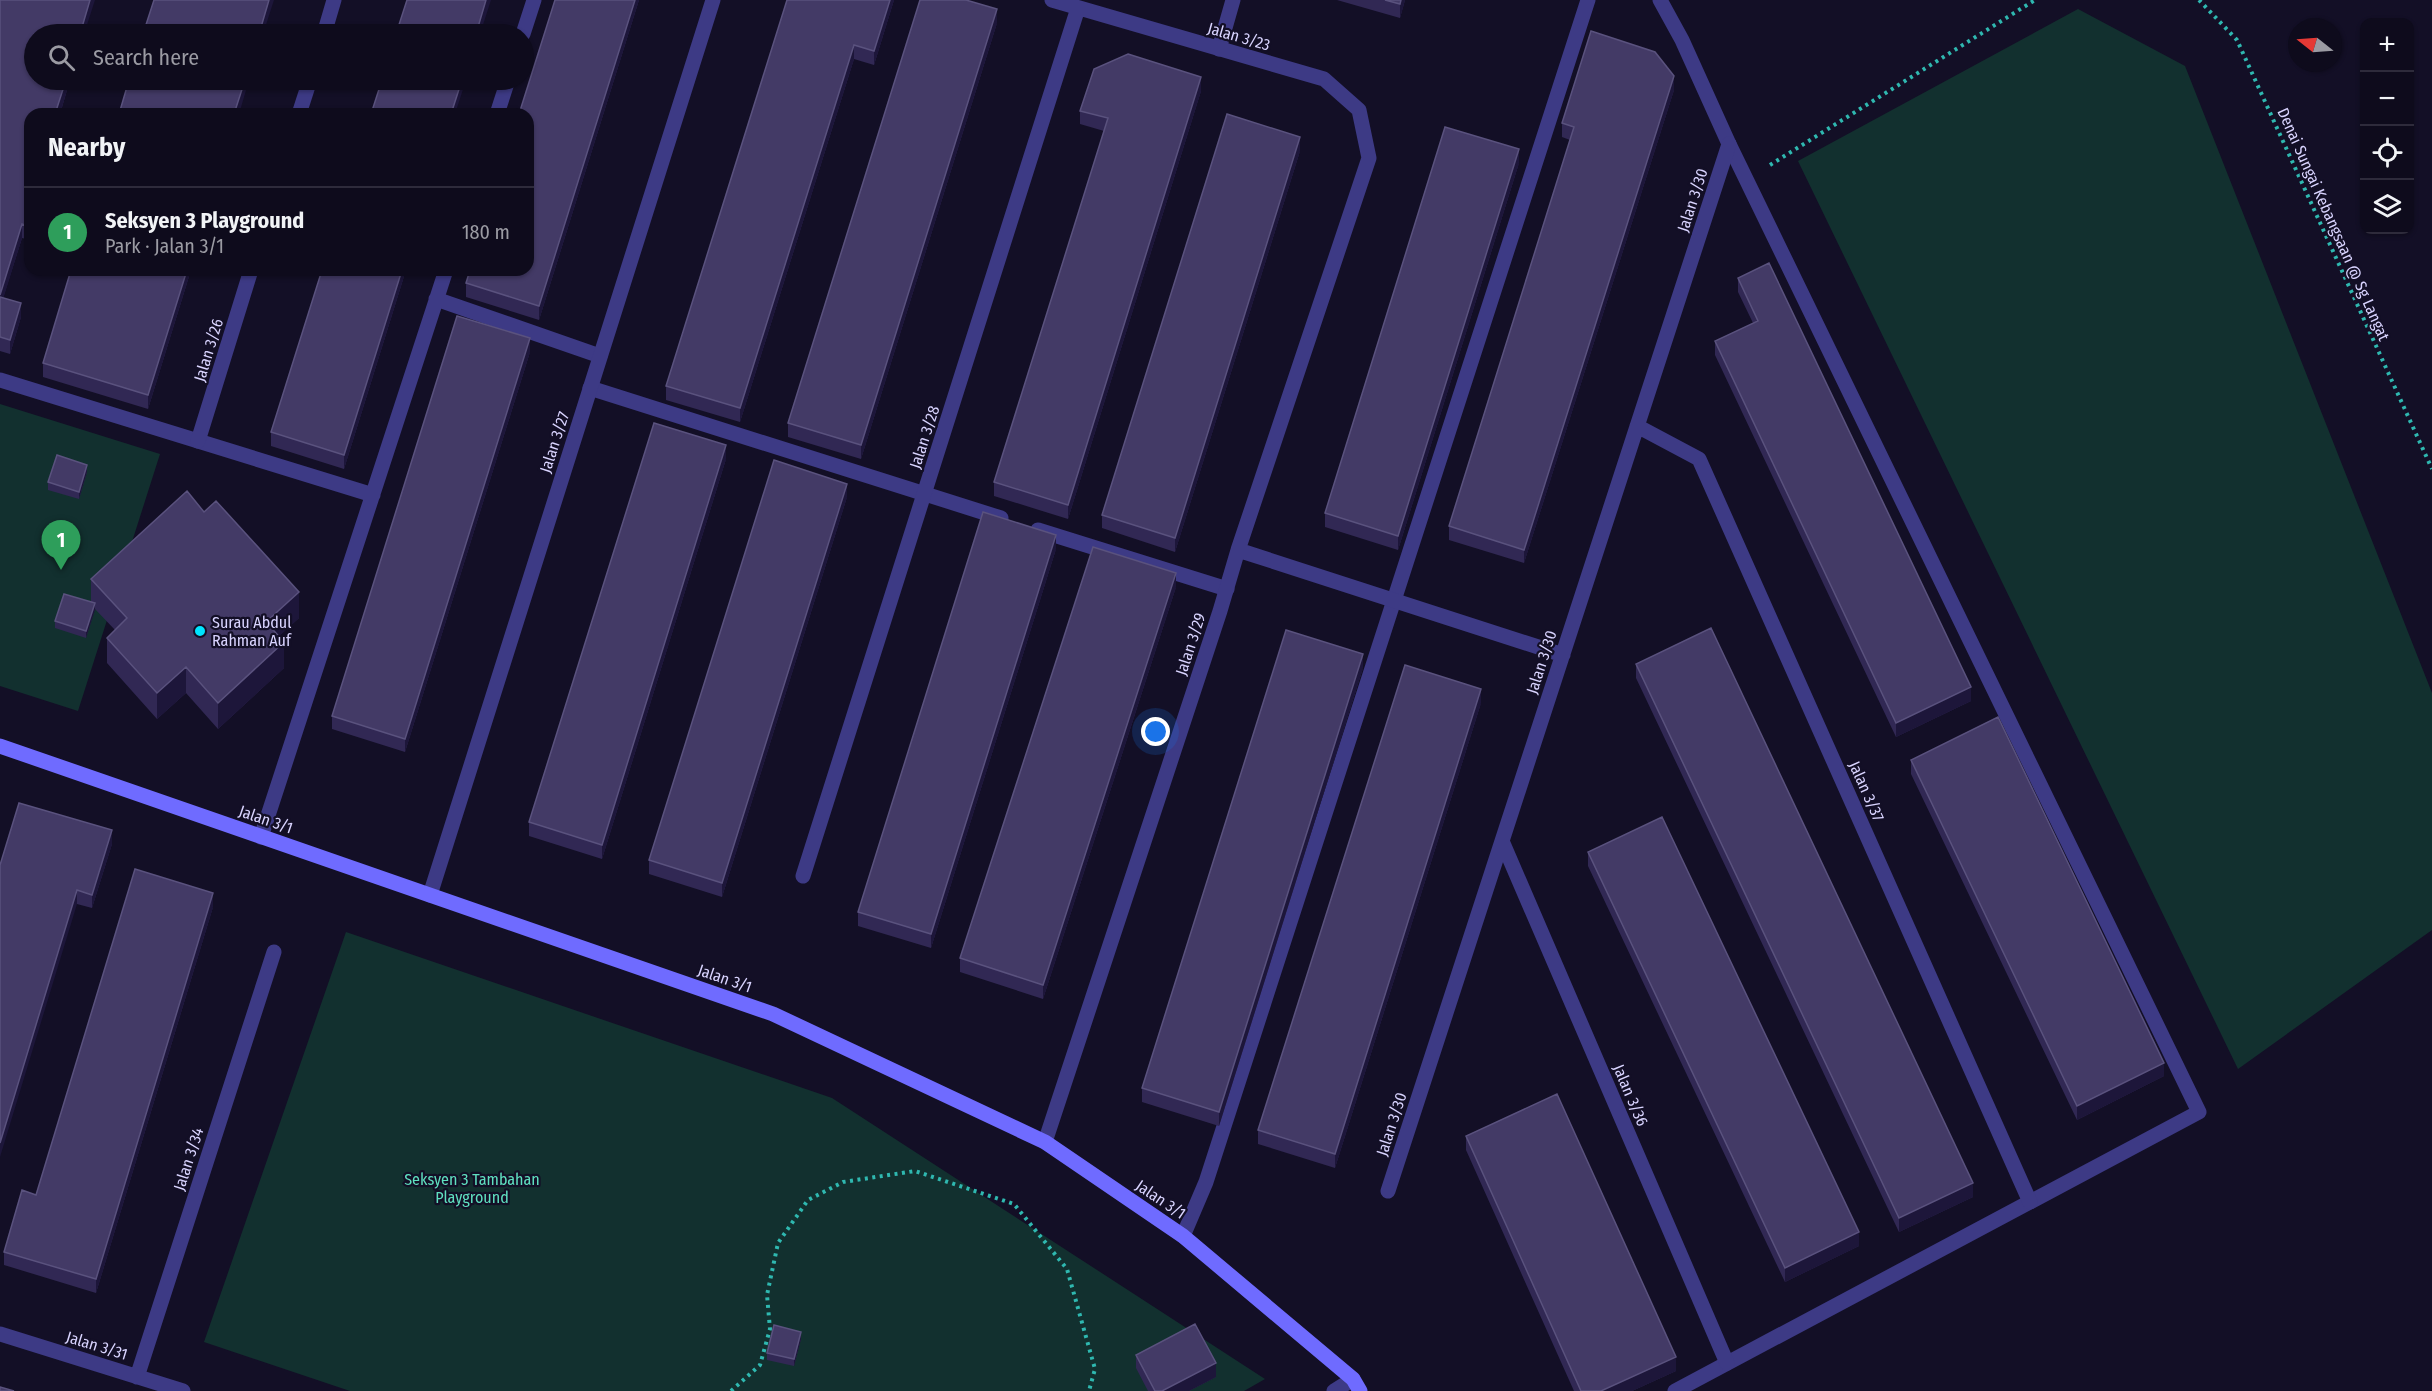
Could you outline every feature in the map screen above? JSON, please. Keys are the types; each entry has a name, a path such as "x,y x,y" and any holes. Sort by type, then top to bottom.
{"street":[{"path":"327,24 334,0"},
{"path":"526,24 534,0"},
{"name":"Jalan 3/27","path":"430,895 713,0"},
{"name":"Jalan 3/23","path":"1052,0 1324,79 1359,110 1369,158"},
{"path":"1219,49 1233,0"},
{"path":"1183,1236 1206,1182 1588,0"},
{"path":"1660,0 1682,40 1746,180 2199,1112 1675,1391"},
{"name":"Jalan 3/28","path":"803,876 1078,8"},
{"path":"301,108 307,90"},
{"path":"499,108 505,90"},
{"name":"Jalan 3/30","path":"1388,1191 1729,144"},
{"name":"Jalan 3/29","path":"1046,1142 1238,550 1369,158"},
{"name":"Jalan 3/26","path":"198,441 249,276"},
{"path":"261,837 444,276"},
{"path":"436,299 600,356"},
{"path":"0,380 373,495"},
{"path":"590,388 1227,589"},
{"name":"Jalan 3/37","path":"1637,426 1699,459 2030,1202"},
{"path":"1238,550 1563,655"},
{"name":"Jalan 3/1","path":"0,746 773,1014 1046,1142 1183,1236 1356,1385"},
{"name":"Jalan 3/36","path":"1502,841 1727,1363"},
{"name":"Jalan 3/34","path":"136,1377 274,952"},
{"name":"Jalan 3/31","path":"0,1334 183,1391"},
{"path":"1334,1391 1356,1385"}],"path":[{"path":"1746,180 2035,0"},
{"name":"Denai Sungai Kebangsaan @ Sg Langat","path":"2199,0 2237,40 2432,469"},
{"path":"731,1391 760,1365 771,1329 767,1294 778,1243 808,1200 843,1182 915,1171 1014,1204 1067,1269 1095,1369 1089,1391"}],"green space":[{"path":"2078,9 2185,66 2432,693 2432,930 2238,1069 1798,161"},
{"path":"0,404 160,454 78,711 0,686"},
{"name":"Seksyen 3 Tambahan Playground","path":"346,932 832,1098 1265,1379 1244,1391 350,1391 204,1342"}],"building":[{"path":"0,0 90,0 83,24 24,24 24,90 63,90 57,108 24,108 24,225 22,224 0,295"},
{"path":"154,0 269,0 262,24 146,24"},
{"path":"407,0 486,0 479,24 399,24"},
{"path":"555,0 635,0 539,306 466,283 468,276 534,276 534,108 521,108 527,90 534,90 534,66"},
{"path":"787,0 890,0 874,51 854,45 740,408 666,386"},
{"path":"920,0 966,0 997,9 861,445 788,423"},
{"path":"1385,0 1401,0 1400,4"},
{"path":"1591,31 1655,52 1674,76 1524,550 1449,526 1574,127 1562,123"},
{"path":"1128,54 1201,77 1068,505 994,482 1108,118 1080,111 1094,69"},
{"path":"126,90 242,90 236,108 121,108"},
{"path":"379,90 459,90 453,108 373,108"},
{"path":"1227,114 1300,137 1175,538 1102,515"},
{"path":"1445,127 1519,149 1398,536 1325,513"},
{"path":"1769,263 1971,687 1896,723 1715,341 1758,321 1738,278"},
{"path":"69,276 185,276 148,395 43,363"},
{"path":"320,276 400,276 344,455 271,432"},
{"path":"0,297 21,303 10,340 0,337"},
{"path":"457,316 530,338 405,739 332,716"},
{"path":"654,423 726,445 602,845 529,822"},
{"path":"57,455 87,465 79,492 48,482"},
{"path":"774,460 847,484 722,883 649,860"},
{"name":"Surau Abdul Rahman Auf","path":"187,491 204,512 216,501 299,592 266,622 284,642 218,703 186,667 157,693 107,638 127,618 91,579"},
{"path":"983,512 1056,535 931,934 858,912"},
{"path":"1093,547 1176,573 1043,985 960,958"},
{"path":"64,594 95,603 86,631 55,621"},
{"path":"1711,628 1973,1183 1899,1218 1636,664"},
{"path":"1286,630 1363,654 1219,1112 1142,1088"},
{"path":"1405,665 1481,689 1335,1154 1258,1130"},
{"path":"1998,717 2164,1063 2077,1106 1911,760"},
{"path":"19,803 112,830 92,895 77,890 0,1143 0,865"},
{"path":"1662,817 1859,1232 1785,1268 1588,852"},
{"path":"135,869 213,893 96,1279 4,1252 22,1190 36,1195"},
{"path":"1557,1094 1676,1357 1601,1391 1581,1391 1466,1136"},
{"path":"1195,1324 1216,1363 1162,1391 1155,1391 1136,1355"},
{"path":"774,1325 801,1332 794,1359 767,1353"},
{"path":"0,1387 14,1391 0,1391"}],"place":[{"name":"Seksyen 3 Playground","path":"61,570"},
{"name":"Surau Abdul Rahman Auf","path":"200,631"}]}
